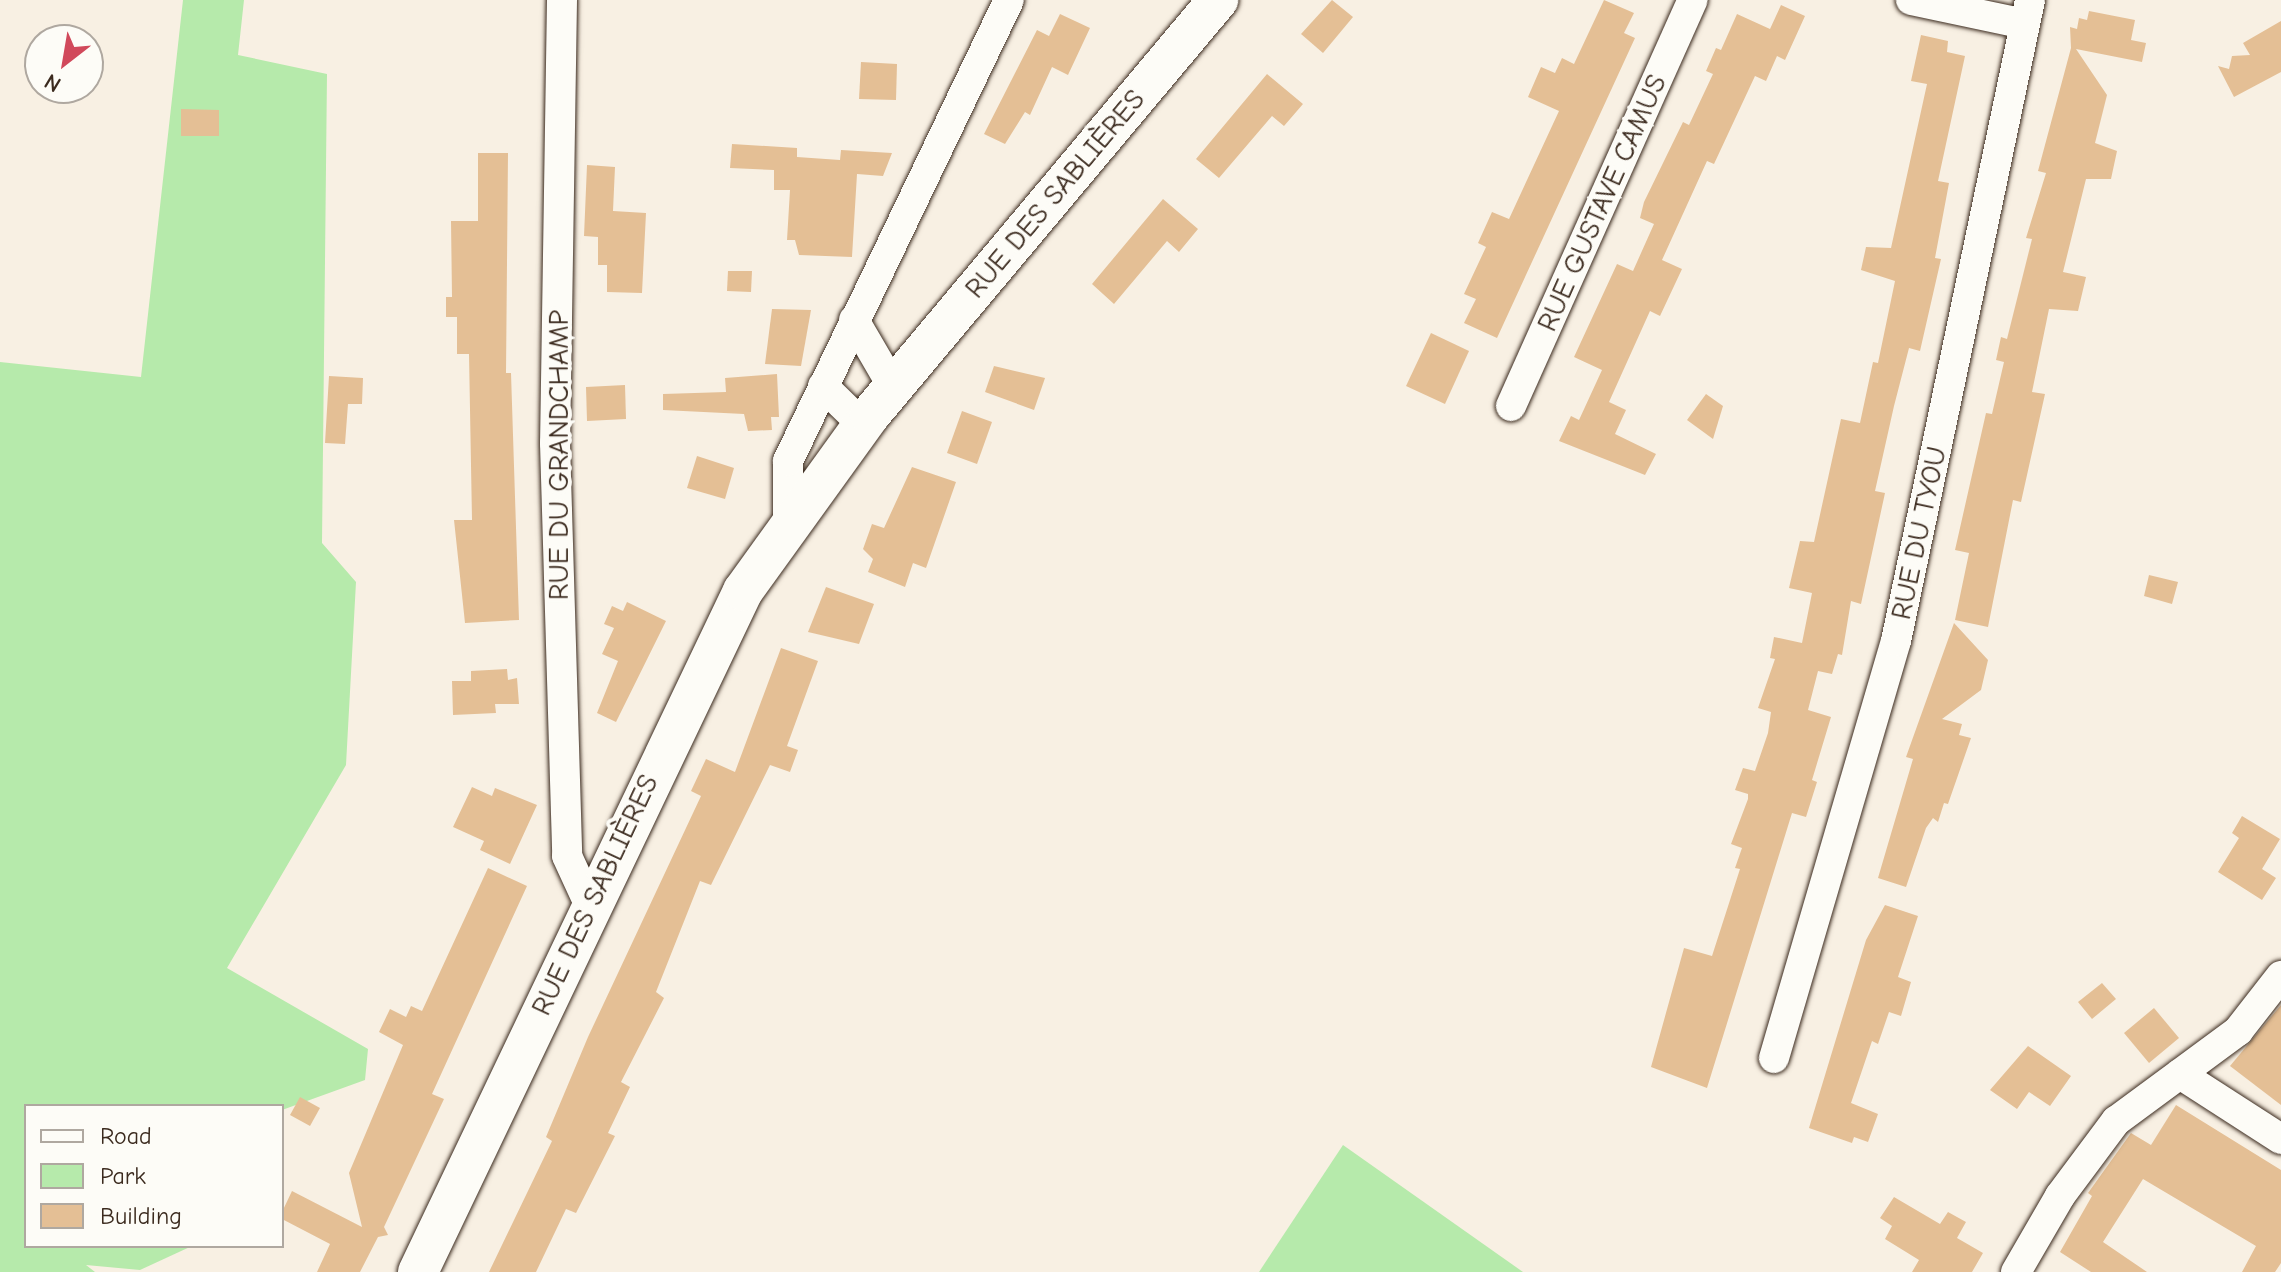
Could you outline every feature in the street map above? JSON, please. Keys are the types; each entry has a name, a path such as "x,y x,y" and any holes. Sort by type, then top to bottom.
{"main road":[{"name":"RUE DES SABLIÈRES","path":"418,1272 590,906 743,591 893,387 1218,0"}],"street":[{"name":"RUE DU GRANDCHAMP","path":"562,0 555,443 567,856 590,906"},
{"path":"788,528 788,461 1009,0"},
{"name":"RUE GUSTAVE CAMUS","path":"1511,406 1693,0"},
{"path":"1911,0 2028,12"},
{"name":"RUE DU TYOU","path":"1774,1058 1896,641 2028,12"},
{"path":"854,320 893,387"},
{"path":"823,386 863,425"},
{"path":"2016,1272 2060,1196 2116,1121 2238,1031 2281,976"},
{"path":"2180,1074 2281,1139"}],"green space":[{"path":"183,0 244,0 238,55 327,74 322,543 356,582 346,765 227,968 368,1049 365,1080 284,1109 284,1104 24,1104 24,1248 188,1248 140,1270 86,1265 95,1272 0,1272 0,362 141,377"},
{"path":"1343,1145 1523,1272 1259,1272"}],"building":[{"path":"1332,0 1353,17 1323,53 1301,34"},
{"path":"1604,0 1634,13 1624,33 1635,38 1497,338 1464,323 1476,299 1464,294 1486,247 1478,243 1492,212 1509,219 1559,111 1528,97 1541,67 1555,73 1562,58 1574,64"},
{"path":"1781,5 1805,16 1785,60 1777,56 1766,81 1755,76 1714,164 1707,161 1662,260 1682,269 1660,316 1650,311 1609,402 1626,410 1615,434 1656,454 1645,475 1559,441 1571,416 1579,420 1602,370 1574,357 1617,264 1633,271 1654,224 1640,218 1644,202 1683,122 1689,125 1713,74 1706,71 1716,48 1721,50 1737,14 1770,29"},
{"path":"2089,11 2135,20 2131,40 2146,43 2142,62 2076,49 2107,95 2095,143 2117,151 2111,179 2086,179 2063,272 2086,277 2078,311 2049,309 2032,392 2045,394 2021,502 2013,500 1988,627 1955,620 1969,553 1955,550 1986,413 1992,414 2004,362 1996,360 2001,337 2007,339 2032,239 2026,238 2046,173 2038,171 2071,48 2070,27 2077,29 2079,18 2087,20"},
{"path":"1060,14 1090,28 1068,75 1052,67 1030,115 1025,112 1005,144 984,134 1037,30 1049,36"},
{"path":"2281,21 2281,72 2234,97 2218,66 2229,69 2232,56 2250,55 2243,43"},
{"path":"1921,35 1948,41 1947,52 1965,56 1938,181 1949,183 1935,258 1941,259 1920,351 1909,348 1894,406 1875,491 1885,493 1861,604 1851,601 1842,655 1838,654 1832,674 1818,671 1808,710 1831,717 1812,780 1817,782 1806,817 1792,813 1707,1088 1651,1067 1684,948 1712,956 1740,869 1735,868 1742,848 1731,844 1748,794 1735,790 1743,768 1755,771 1768,733 1771,712 1758,708 1775,659 1770,658 1774,637 1802,643 1812,593 1789,588 1800,541 1814,542 1841,419 1860,423 1873,362 1878,363 1895,281 1861,270 1866,247 1891,248 1927,84 1911,81"},
{"path":"861,62 897,64 896,100 859,99"},
{"path":"1267,74 1303,104 1284,126 1272,116 1219,178 1196,159"},
{"path":"181,109 219,110 219,136 181,136"},
{"path":"732,144 797,148 797,157 840,160 841,150 892,153 883,176 857,174 852,257 799,255 795,240 787,240 790,190 774,190 774,170 730,168"},
{"path":"478,153 508,153 506,373 511,373 519,620 465,623 454,520 472,520 469,354 457,354 457,317 446,317 446,297 452,297 451,221 478,221"},
{"path":"587,165 615,167 613,211 646,213 642,293 607,292 607,265 598,265 598,237 584,236"},
{"path":"1163,199 1198,229 1179,252 1167,241 1114,304 1092,284"},
{"path":"728,271 752,271 751,292 727,291"},
{"path":"772,309 811,310 801,366 765,364"},
{"path":"1431,333 1469,351 1445,404 1406,386"},
{"path":"994,366 1045,378 1034,410 985,392"},
{"path":"777,374 779,417 771,417 772,430 748,431 744,414 663,410 663,394 726,392 725,378"},
{"path":"329,376 363,378 362,404 348,404 345,444 325,443"},
{"path":"625,385 626,419 587,421 586,387"},
{"path":"1706,394 1723,406 1713,439 1687,420"},
{"path":"962,411 992,422 977,464 947,453"},
{"path":"697,456 734,468 725,499 687,488"},
{"path":"912,467 956,482 926,568 913,563 905,587 868,572 873,559 863,549 872,524 884,528"},
{"path":"2149,575 2178,582 2172,604 2144,596"},
{"path":"826,587 874,604 859,644 808,632"},
{"path":"627,602 666,621 616,722 597,713 618,661 602,654 614,628 604,624 612,606 623,611"},
{"path":"1954,623 1988,660 1981,690 1942,719 1962,724 1959,735 1971,738 1948,804 1944,803 1938,822 1933,818 1926,828 1906,887 1878,878 1913,759 1906,757"},
{"path":"781,648 818,661 787,746 798,750 790,772 770,765 711,885 700,881 656,992 664,998 621,1082 630,1087 608,1133 615,1136 576,1213 566,1209 536,1272 489,1272 552,1141 546,1137 588,1037 701,796 691,791 706,759 735,772"},
{"path":"507,669 508,680 517,678 519,704 495,704 496,713 453,715 452,681 471,681 471,671"},
{"path":"472,787 492,796 495,788 537,805 510,864 480,850 484,841 453,827"},
{"path":"2242,816 2280,839 2262,869 2276,878 2262,900 2218,872 2239,838 2232,833"},
{"path":"488,868 527,886 432,1094 444,1099 384,1227 388,1235 378,1237 360,1272 317,1272 330,1244 284,1220 284,1208 292,1191 362,1227 349,1173 403,1045 379,1032 390,1009 406,1017 411,1006 422,1011"},
{"path":"1885,905 1918,916 1898,977 1911,982 1901,1016 1889,1012 1878,1044 1872,1041 1851,1103 1878,1114 1868,1142 1854,1137 1852,1143 1809,1128 1866,940"},
{"path":"2102,983 2116,999 2092,1019 2078,1002"},
{"path":"2281,1005 2281,1105 2230,1066"},
{"path":"2154,1008 2179,1038 2149,1063 2124,1033"},
{"path":"2028,1046 2071,1076 2050,1106 2029,1092 2017,1109 1990,1090"},
{"path":"300,1097 320,1108 310,1126 290,1115"},
{"path":"2176,1105 2281,1170 2281,1263 2275,1272 2242,1272 2256,1246 2143,1179 2103,1242 2147,1272 2091,1272 2060,1252 2092,1196 2088,1193 2131,1133 2151,1145"},
{"path":"1894,1197 1940,1224 1948,1212 1966,1222 1957,1238 1983,1253 1972,1272 1912,1272 1919,1260 1885,1239 1892,1226 1880,1218"}]}
